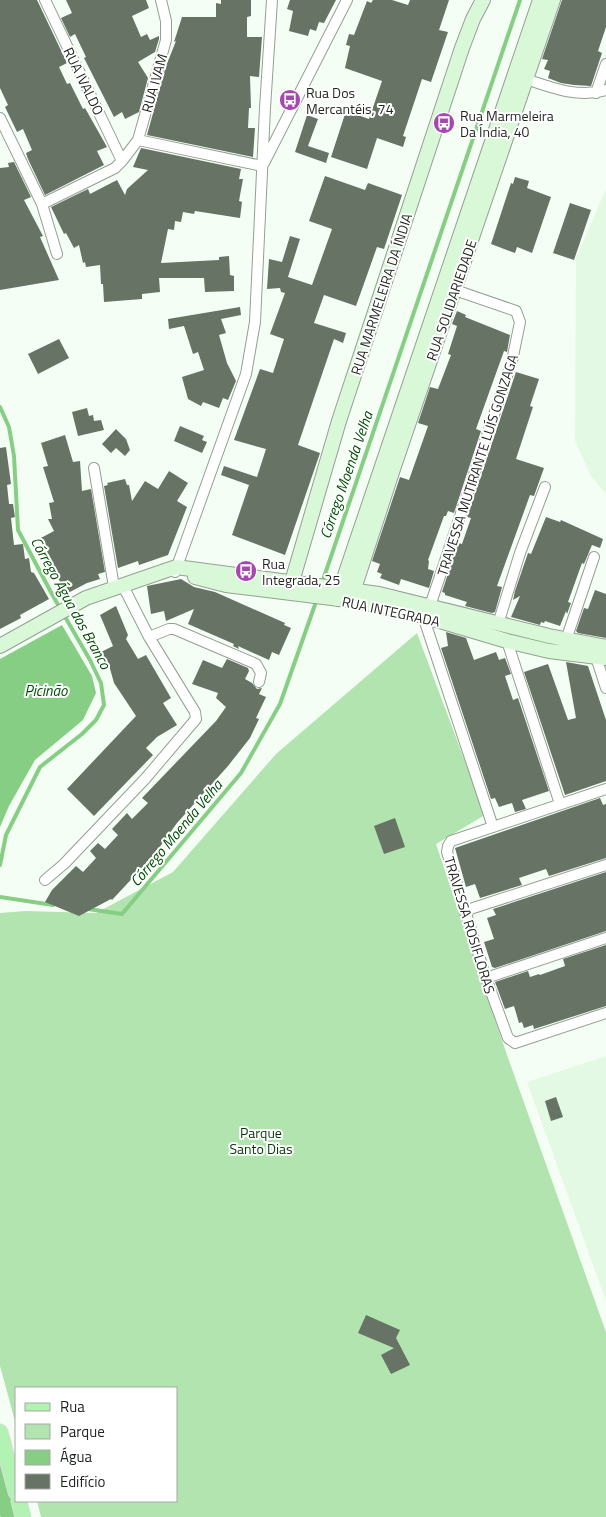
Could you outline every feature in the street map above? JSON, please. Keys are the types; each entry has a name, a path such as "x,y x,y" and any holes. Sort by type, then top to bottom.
{"main road":[{"name":"RUA MARMELEIRA DA ÍNDIA","path":"295,588 339,421 462,48 473,19 483,0"},
{"name":"RUA SOLIDARIEDADE","path":"339,594 449,288 520,77 540,0"},
{"name":"RUA SOLIDARIEDADE","path":"520,77 553,0"},
{"name":"RUA INTEGRADA","path":"0,646 86,598 154,573 175,570 226,585 295,588 339,594 498,624 566,640 601,652"},
{"name":"RUA INTEGRADA","path":"426,611 507,641 549,651 601,652"},
{"path":"0,1432 15,1488"},
{"path":"18,1502 23,1517"}],"street":[{"name":"RUA IVALDO","path":"45,0 122,161"},
{"name":"RUA IVAM","path":"42,204 102,175 122,161 138,140 166,40 166,21 161,0"},
{"path":"175,570 242,382 251,350 255,322 272,0"},
{"path":"262,166 347,0"},
{"path":"520,77 565,91 601,92 606,64"},
{"path":"1,124 42,204 57,254"},
{"path":"138,140 262,166"},
{"name":"TRAVESSA MUTIRANTE LUÍS GONZAGA","path":"426,611 512,361 520,322 516,311 449,288"},
{"path":"45,880 64,864 145,779 196,719 195,712 118,586 94,468"},
{"path":"498,624 520,553 545,487"},
{"path":"566,640 594,557"},
{"path":"426,611 493,827"},
{"path":"149,637 169,629 174,630 256,664 260,673 259,682"},
{"path":"507,641 560,804"},
{"path":"601,652 606,688"},
{"name":"TRAVESSA ROSIFLORAS","path":"606,789 451,841 447,852 464,911 508,1038 515,1043 606,1013"},
{"path":"464,911 606,865"},
{"path":"486,978 606,938"}],"shaded area":[{"path":"606,189 606,494 591,476 575,441 576,258"},
{"path":"606,1056 606,1301 527,1082"}],"green space":[{"name":"Parque Santo Dias","path":"417,633 485,815 436,844 507,1055 606,1332 606,1517 41,1517 37,1502 178,1502 178,1387 15,1387 15,1421 0,1366 0,913 26,911 96,913 173,872 276,754"}],"water":[{"name":"Picinão","path":"62,625 92,676 96,693 83,720 35,760 9,806 0,827 0,659"}],"building":[{"path":"0,0 37,0 67,63 59,67 67,84 70,83 83,109 85,108 107,147 97,151 104,165 45,195 26,153 32,150 23,129 17,132 5,107 8,105 0,88"},
{"path":"66,0 146,0 149,8 132,16 141,37 147,34 150,40 159,36 159,39 155,52 138,62 148,78 139,112 125,119 122,112 114,117 84,58 86,57 75,34 70,37 61,18 72,13"},
{"path":"221,0 251,0 251,16 247,17 247,37 262,37 259,77 250,76 251,108 249,108 248,128 255,128 253,157 147,135 182,17 216,17 216,3 221,4"},
{"path":"290,0 336,0 324,23 319,22 316,31 310,29 308,36 289,31 293,11 287,9"},
{"path":"373,0 392,0 408,5 410,0 449,0 439,30 448,32 431,82 422,79 403,136 406,137 403,147 377,138 367,169 331,157 346,111 369,119 382,81 345,68 350,46 346,45 349,34 354,35 367,1 371,3"},
{"path":"562,0 606,0 606,27 598,51 602,53 591,86 561,83 548,78 550,71 544,69 548,60 542,59"},
{"path":"307,115 318,119 308,146 329,153 326,163 295,152"},
{"path":"141,148 241,169 239,179 243,179 239,201 242,202 240,218 195,211 194,214 183,212 181,222 175,221 174,230 168,229 161,263 219,260 219,257 229,256 230,275 234,276 234,291 205,292 204,278 159,278 160,292 142,294 142,299 104,302 100,265 86,267 85,262 83,263 79,245 74,248 66,233 64,234 51,207 88,189 90,194 117,180 125,195 127,189 148,170 133,167"},
{"path":"14,162 31,197 24,200 43,236 40,237 59,280 0,290 0,168 9,167 8,163"},
{"path":"325,176 365,190 368,183 402,195 384,249 377,247 356,306 324,295 314,323 346,333 343,343 334,339 298,445 320,453 285,555 232,535 249,485 221,475 224,466 257,477 266,449 234,440 260,369 273,373 284,339 270,334 285,293 281,292 280,288 267,289 269,259 282,262 290,236 300,239 288,277 312,285 332,229 309,221"},
{"path":"515,177 529,181 527,188 551,197 532,253 517,247 515,253 491,244 511,183 513,184"},
{"path":"570,203 591,210 574,260 553,253"},
{"path":"240,307 241,315 221,319 226,333 219,335 227,363 236,381 228,400 223,398 219,408 203,402 201,406 188,399 182,377 204,370 198,352 193,354 184,326 169,329 168,319"},
{"path":"457,311 466,315 465,317 510,335 507,352 504,351 476,429 481,431 454,513 448,511 446,516 444,516 428,560 428,569 434,571 429,588 401,579 399,585 380,578 382,574 377,572 380,564 372,561 400,477 409,480 428,426 418,423 430,387 438,389 451,355 448,354 457,326 452,324"},
{"path":"59,339 69,358 38,374 28,354"},
{"path":"516,372 539,379 530,406 533,407 516,459 544,468 534,496 530,495 497,586 502,587 495,612 492,613 465,606 467,602 445,595 442,592 458,543 462,544 471,518 467,517"},
{"path":"87,408 89,416 93,415 94,421 101,420 104,430 78,436 72,412"},
{"path":"180,426 204,436 202,440 207,442 202,453 174,441"},
{"path":"116,429 126,439 130,450 125,456 116,448 111,453 102,444"},
{"path":"65,435 73,462 80,461 82,491 91,489 105,572 98,574 100,579 87,583 66,594 39,539 54,531 48,519 52,519 49,503 54,502 43,467 48,466 41,443"},
{"path":"6,447 11,484 7,485 9,504 13,504 15,517 11,518 14,545 23,544 25,559 29,558 31,572 34,573 49,599 20,615 21,618 0,629 0,448"},
{"path":"169,471 188,483 177,501 187,507 168,555 139,565 138,561 118,568 104,486 108,485 107,483 125,479 127,485 129,485 132,501 145,481 158,489"},
{"path":"546,517 560,522 561,520 603,539 600,548 592,545 584,564 582,563 568,602 571,603 560,626 545,621 544,623 541,622 540,625 511,617 520,596 513,600 528,553 531,554"},
{"path":"181,579 194,587 215,592 285,623 284,625 291,628 279,655 272,652 269,660 238,646 239,649 233,646 234,644 188,624 194,609 166,621 164,611 151,614 147,586"},
{"path":"595,590 606,594 606,638 576,631 584,608 588,609"},
{"path":"116,606 128,635 126,639 138,659 146,655 171,698 163,703 177,725 157,737 146,748 153,755 94,816 67,789 136,716 114,683 109,665 101,652 113,646 100,615"},
{"path":"446,632 466,638 474,660 496,652 499,660 505,658 511,674 505,676 513,700 518,698 549,791 522,800 526,809 515,812 512,803 499,807 495,798 491,799 441,648 448,646"},
{"path":"227,659 248,668 249,671 245,679 257,689 262,688 259,694 266,697 256,718 259,719 250,738 228,766 177,823 154,855 112,900 79,916 45,902 52,890 76,866 83,872 96,858 90,851 98,843 105,849 118,835 112,829 127,813 132,819 148,803 142,798 216,721 226,707 216,698 218,693 192,684 203,660 222,668"},
{"path":"566,662 588,666 606,720 606,781 565,795 524,672 548,664 568,720 576,718"},
{"path":"600,798 603,805 606,804 606,858 549,876 546,869 519,878 522,885 480,898 475,884 466,887 455,848"},
{"path":"395,818 405,847 384,854 374,826"},
{"path":"606,872 606,931 495,968 492,967 484,942 494,939 487,918 496,915 493,909"},
{"path":"606,945 606,1006 534,1029 533,1025 524,1028 522,1022 519,1023 514,1006 505,1009 495,982 528,971 530,977 540,975 565,966 563,959"},
{"path":"556,1097 563,1117 551,1121 545,1101"},
{"path":"366,1315 400,1330 396,1338 410,1365 391,1374 381,1355 394,1348 358,1333"}],"waterway":[{"name":"Córrego Moenda Velha","path":"322,583 520,0"},
{"name":"Córrego Água dos Branco","path":"0,407 9,427 14,456 18,530 90,660 101,683 104,705 96,720 82,734 40,767 6,835 0,865"},
{"name":"Córrego Moenda Velha","path":"88,909 122,914 241,773 280,704 317,599"},
{"name":"Córrego Moenda Velha","path":"0,897 53,905"},
{"path":"0,1474 12,1517"}],"place":[{"name":"Rua Dos Mercantéis, 74","path":"290,100"},
{"name":"Rua Marmeleira Da Índia, 40","path":"444,123"},
{"name":"Rua Integrada, 25","path":"246,571"}]}
